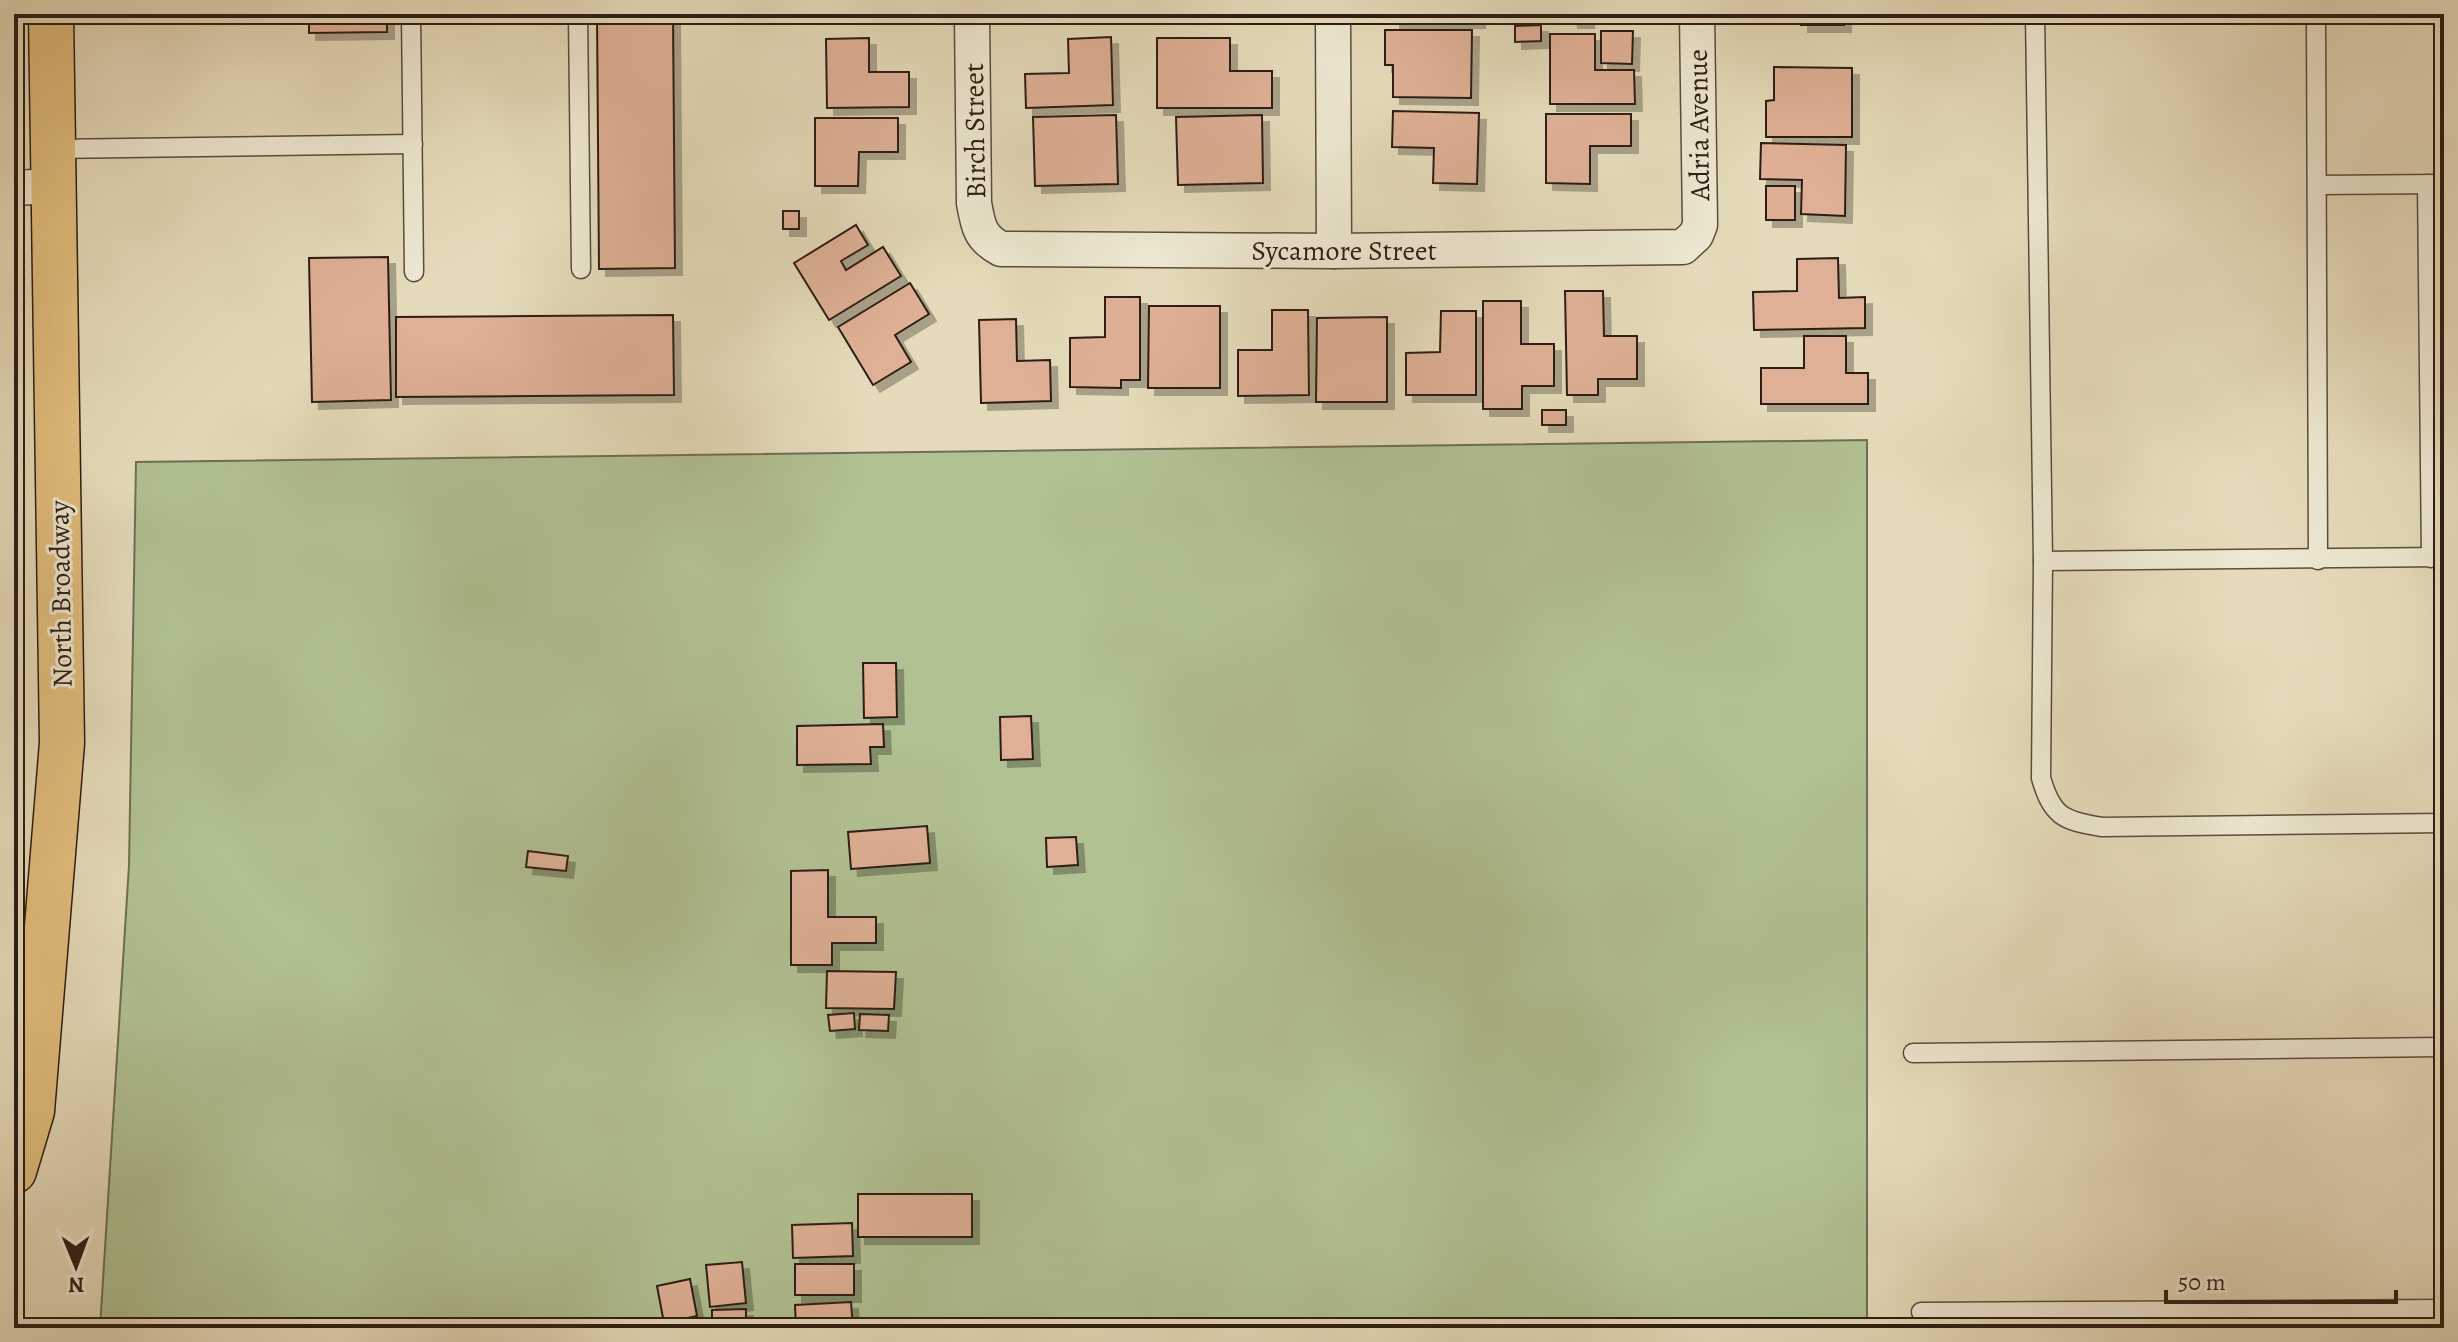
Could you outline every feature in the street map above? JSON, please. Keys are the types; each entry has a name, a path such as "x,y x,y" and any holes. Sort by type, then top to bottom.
{"main road":[{"name":"North Broadway","path":"14,1171 32,1111 62,743 40,174 51,14"}],"street":[{"name":"Birch Street","path":"972,14 974,203 979,231 989,243"},
{"path":"1333,14 1334,251"},
{"name":"Adria Avenue","path":"1696,235 1700,225 1697,14"},
{"name":"Sycamore Street","path":"989,243 1001,249 1671,250 1683,247 1696,235"}],"lane":[{"path":"411,14 414,272"},
{"path":"578,14 581,269"},
{"path":"2035,14 2043,561 2041,778 2048,804 2071,822 2102,827 2444,823"},
{"path":"2316,14 2318,560"},
{"path":"40,174 413,144"},
{"path":"2043,561 2437,558 2435,184 2317,185"},
{"path":"1913,1053 2444,1047"},
{"path":"1921,1312 2036,1320 2297,1319 2444,1309"}],"green space":[{"path":"1867,440 1867,1328 100,1328 129,865 136,462"}],"building":[{"path":"309,14 387,14 387,32 309,33"},
{"path":"597,14 673,14 675,268 599,269"},
{"path":"904,14 904,16 823,16"},
{"path":"1016,14 1138,14 1016,15"},
{"path":"1193,14 1236,14 1236,16 1193,17"},
{"path":"1393,14 1478,14 1478,21 1393,22"},
{"path":"1570,14 1587,14 1587,21 1571,21"},
{"path":"1801,14 1844,14 1844,25 1801,25"},
{"path":"1541,25 1541,41 1515,42 1515,26"},
{"path":"1385,30 1472,30 1471,98 1393,97 1393,65 1385,65"},
{"path":"1601,31 1633,31 1632,64 1601,63"},
{"path":"1550,34 1595,34 1595,70 1634,70 1635,104 1550,104"},
{"path":"1111,37 1113,105 1026,108 1025,74 1069,73 1068,39"},
{"path":"869,38 869,72 909,72 909,107 827,108 826,39"},
{"path":"1157,38 1230,38 1230,71 1272,71 1272,108 1157,108"},
{"path":"1774,67 1852,68 1852,137 1766,137 1766,101 1774,100"},
{"path":"1393,111 1479,113 1477,184 1433,183 1434,148 1392,147"},
{"path":"1546,114 1631,114 1631,146 1590,146 1590,184 1546,183"},
{"path":"1116,115 1118,184 1035,186 1033,117"},
{"path":"1262,115 1263,183 1178,185 1176,117"},
{"path":"815,118 898,118 898,152 859,152 858,186 815,186"},
{"path":"1761,143 1846,145 1845,216 1801,214 1802,180 1760,179"},
{"path":"1766,186 1795,186 1795,220 1766,220"},
{"path":"783,211 799,211 799,229 783,229"},
{"path":"856,225 868,245 841,261 846,270 883,247 901,276 829,320 794,263"},
{"path":"388,257 391,400 312,402 309,258"},
{"path":"1838,258 1839,298 1865,297 1865,328 1754,330 1753,292 1797,291 1797,259"},
{"path":"910,283 929,314 895,335 911,362 873,385 838,327"},
{"path":"1565,291 1603,291 1604,336 1637,336 1637,379 1598,379 1598,395 1567,395"},
{"path":"1105,297 1140,297 1140,380 1121,380 1121,388 1070,387 1070,338 1105,337"},
{"path":"1483,301 1521,301 1521,344 1554,344 1554,386 1522,386 1522,409 1483,409"},
{"path":"1149,306 1220,306 1220,388 1148,388"},
{"path":"1272,310 1308,310 1309,395 1238,396 1238,350 1272,350"},
{"path":"1441,311 1476,311 1476,395 1406,395 1406,353 1440,352"},
{"path":"673,315 674,395 396,397 396,317"},
{"path":"1387,317 1387,402 1316,402 1317,318"},
{"path":"1016,319 1017,361 1050,360 1051,401 981,403 979,320"},
{"path":"1804,336 1846,336 1846,373 1868,373 1868,404 1761,404 1761,368 1804,368"},
{"path":"1542,410 1566,410 1566,425 1542,425"},
{"path":"863,663 896,663 897,717 864,718"},
{"path":"1031,716 1033,759 1001,760 1000,717"},
{"path":"883,724 884,747 870,747 871,764 797,765 797,726"},
{"path":"927,826 930,863 851,869 848,832"},
{"path":"1076,837 1078,865 1047,867 1046,838"},
{"path":"528,851 568,856 566,871 526,867"},
{"path":"828,870 828,917 876,917 876,943 832,943 832,965 791,965 791,871"},
{"path":"827,971 896,972 894,1009 826,1008"},
{"path":"854,1013 855,1029 830,1031 828,1015"},
{"path":"860,1014 889,1015 888,1031 859,1030"},
{"path":"858,1194 972,1194 972,1237 858,1237"},
{"path":"852,1223 853,1256 793,1258 792,1225"},
{"path":"742,1262 746,1303 710,1307 706,1265"},
{"path":"795,1264 854,1264 854,1295 795,1295"},
{"path":"690,1279 697,1316 664,1323 657,1286"},
{"path":"851,1302 853,1328 796,1328 795,1305"},
{"path":"746,1309 746,1328 712,1328 712,1310"}]}
